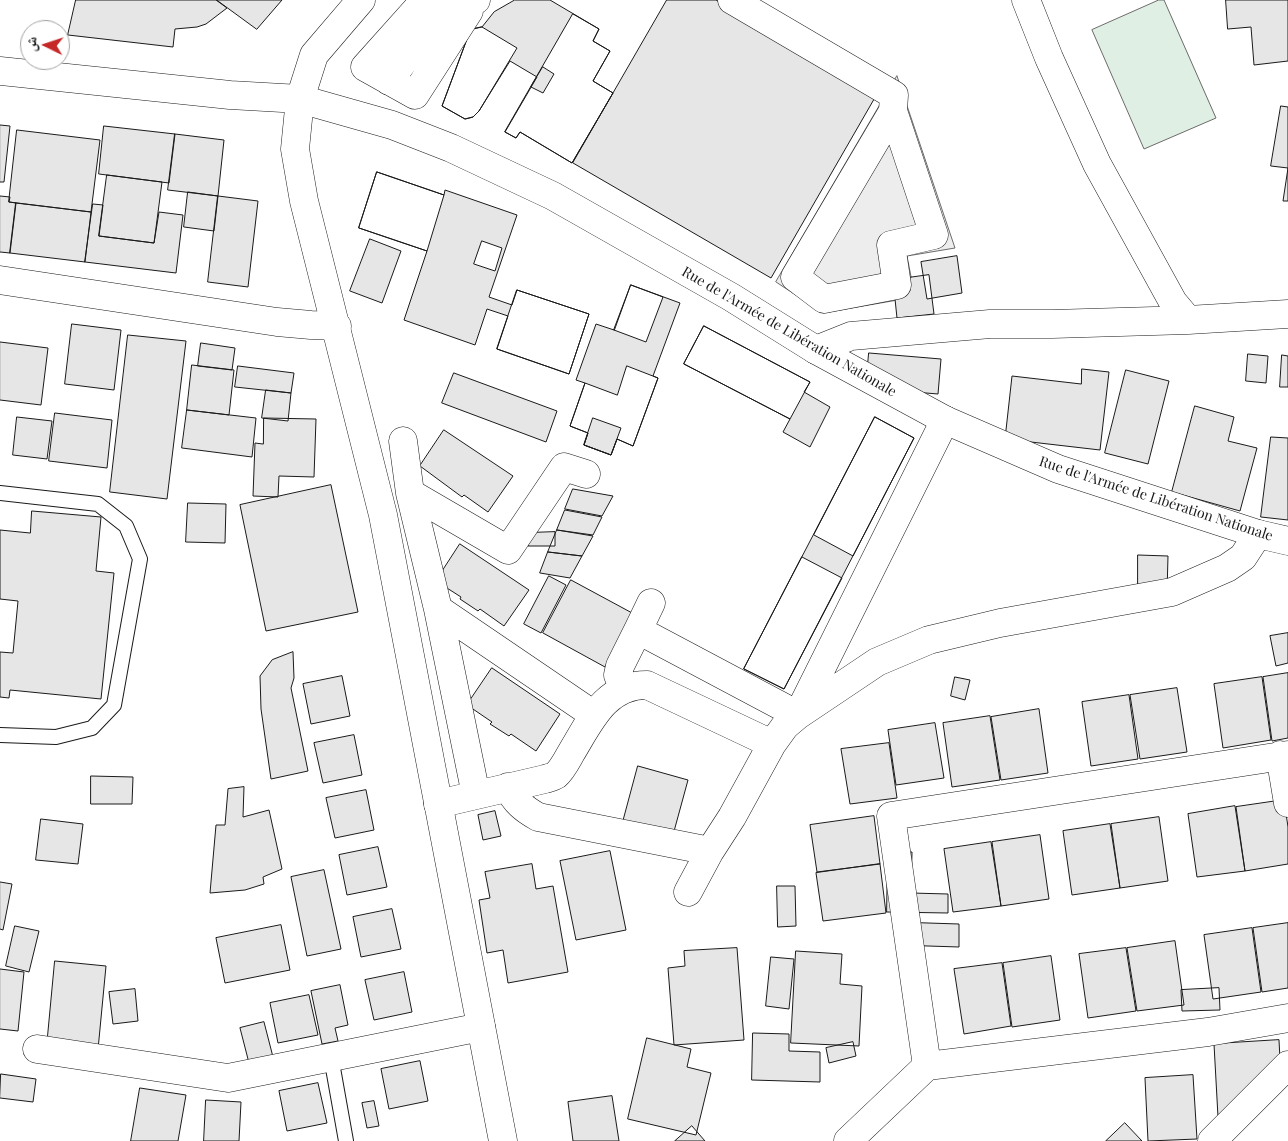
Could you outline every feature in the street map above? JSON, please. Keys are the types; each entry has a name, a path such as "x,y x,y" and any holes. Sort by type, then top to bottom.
{"street":[{"path":"361,0 314,55 300,99 295,149 298,171 383,515 504,1141"},
{"path":"425,0 365,67 389,81 443,8 469,2"},
{"path":"732,0 894,95 893,111 934,235 891,246 897,285 824,299 795,277 893,111"},
{"path":"1026,0 1048,58 1097,164 1173,302 1188,320"},
{"name":"Rue de l'Armée de Libération Nationale","path":"0,71 230,95 300,99 392,125 451,148 553,196 723,292 816,350 945,420 1058,469 1258,534 1288,541"},
{"path":"0,280 277,322 337,326"},
{"path":"816,350 851,336 990,324 1188,320 1288,314"},
{"path":"798,715 945,420"},
{"path":"403,441 410,492 438,609 476,795"},
{"path":"410,492 508,550 564,467 586,474"},
{"path":"688,892 772,744 785,726 798,715 877,662 929,640 1000,624 1172,592 1227,568 1243,557 1258,534"},
{"path":"623,688 618,675 620,666 651,603"},
{"path":"438,609 594,715"},
{"path":"638,630 798,715"},
{"path":"438,804 545,779 556,774 594,715 609,698 623,688 635,685 647,685 772,744"},
{"path":"927,1066 891,816 1284,755 1288,803"},
{"path":"508,787 514,800 525,810 538,817 710,851"},
{"path":"848,1141 927,1066 1208,1032 1288,1018"},
{"path":"37,1049 228,1078 481,1027"},
{"path":"1212,1141 1288,1066"}],"lane":[{"path":"0,493 98,504 126,526 140,559 114,705 92,728 56,737 0,735"},
{"path":"331,1057 346,1141"}],"green space":[{"path":"1159,0 1164,0 1216,118 1144,149 1092,30"}],"shaded area":[{"path":"897,76 955,248 907,256 915,297 823,313 776,282"}],"building":[{"path":"76,0 216,0 227,8 206,24 197,27 175,29 173,47 70,35 70,26"},
{"path":"217,0 282,0 257,29"},
{"path":"515,0 550,0 599,29 593,41 610,51 593,81 613,93 572,163 520,132 516,138 505,132 537,77 510,61 479,111 473,117 465,119 442,106 467,39 473,29 482,27 494,12"},
{"path":"667,0 716,0 877,94 771,278 573,163"},
{"path":"1226,0 1288,0 1288,61 1254,65 1251,27 1228,29"},
{"path":"573,14 599,29 593,41 610,51 593,81 613,93 572,163 520,132 516,138 505,132"},
{"path":"482,27 517,48 479,111 473,117 465,119 442,106 467,39 473,29"},
{"path":"543,67 554,74 543,93 531,87"},
{"path":"1281,106 1288,107 1288,168 1271,166"},
{"path":"0,125 10,126 4,182 0,182"},
{"path":"104,126 175,134 169,183 99,174"},
{"path":"17,130 100,140 91,212 9,202"},
{"path":"175,134 224,140 218,196 168,190"},
{"path":"1288,168 1288,201 1283,201"},
{"path":"377,172 444,195 445,190 517,215 489,297 512,305 517,290 589,314 569,374 497,349 508,316 487,309 475,345 404,320 427,251 359,228","holes":["482,241 502,248 495,271 474,264"]},
{"path":"377,172 444,195 427,251 359,228"},
{"path":"107,175 162,182 154,243 99,236"},
{"path":"188,192 218,196 214,231 184,227"},
{"path":"0,196 10,197 9,202 16,203 10,253 0,252"},
{"path":"218,196 258,201 248,287 208,282"},
{"path":"16,203 91,212 85,262 10,253"},
{"path":"93,204 103,205 99,236 154,243 159,212 183,215 176,273 85,262"},
{"path":"370,239 401,251 382,303 350,291"},
{"path":"957,256 962,293 927,299 921,262"},
{"path":"929,275 934,314 897,318 893,280"},
{"path":"631,285 663,297 646,342 614,330"},
{"path":"631,285 680,303 653,376 658,378 633,446 617,439 611,455 584,445 588,433 570,426 585,383 576,380 596,324 614,330"},
{"path":"517,290 589,314 569,374 497,349"},
{"path":"72,324 121,330 114,390 65,384"},
{"path":"704,326 810,382 790,419 684,364"},
{"path":"704,326 810,382 804,392 830,407 810,447 783,432 790,419 684,364"},
{"path":"128,335 186,341 167,499 110,492"},
{"path":"0,342 48,348 41,405 0,400"},
{"path":"201,343 235,348 232,370 198,366"},
{"path":"869,353 941,359 938,394 866,388"},
{"path":"1248,354 1268,356 1266,383 1246,381"},
{"path":"1282,355 1288,356 1288,387 1280,387"},
{"path":"192,365 234,370 229,415 187,410"},
{"path":"238,366 294,373 291,393 235,387"},
{"path":"627,366 658,378 633,446 617,439 611,455 584,445 588,433 570,426 585,383 617,395"},
{"path":"1082,369 1109,372 1100,450 1005,439 1012,376 1081,384"},
{"path":"1126,370 1169,381 1148,464 1105,453"},
{"path":"454,373 557,411 546,442 442,403"},
{"path":"266,390 291,393 288,421 262,418"},
{"path":"1195,406 1234,417 1228,441 1257,448 1240,511 1172,492"},
{"path":"187,410 256,418 252,457 182,448"},
{"path":"55,413 112,420 107,468 49,461"},
{"path":"17,417 52,421 47,459 13,455"},
{"path":"875,417 914,438 853,556 814,535"},
{"path":"875,417 914,438 784,689 744,669"},
{"path":"264,418 316,419 314,477 279,476 278,497 253,496 255,443 263,444"},
{"path":"593,418 621,428 611,455 584,445"},
{"path":"444,430 513,476 488,512 464,495 462,497 420,466"},
{"path":"1271,437 1288,438 1288,520 1261,517"},
{"path":"331,485 358,612 266,631 240,505"},
{"path":"573,489 613,496 602,516 565,509"},
{"path":"188,503 226,504 225,543 186,542"},
{"path":"565,510 602,517 593,535 557,530"},
{"path":"32,511 101,517 96,571 114,573 101,699 10,690 9,698 0,697 0,652 13,653 18,601 0,599 0,530 30,533"},
{"path":"557,530 593,536 582,556 548,552"},
{"path":"555,532 555,546 528,546 528,533"},
{"path":"460,544 529,590 504,626 480,609 478,611 460,599 461,597 436,581"},
{"path":"548,552 582,556 570,578 540,573"},
{"path":"1138,555 1168,556 1167,593 1138,593"},
{"path":"802,557 842,578 784,689 744,669"},
{"path":"549,576 566,585 541,633 524,624"},
{"path":"571,580 634,614 605,667 543,633"},
{"path":"1288,633 1288,663 1276,666 1270,636"},
{"path":"293,652 294,678 291,688 308,771 271,779 261,709 260,676 272,660"},
{"path":"492,668 560,714 536,751 511,734 509,736 490,724 492,722 467,705"},
{"path":"1288,673 1288,738 1272,741 1263,677"},
{"path":"342,676 350,716 311,724 303,684"},
{"path":"955,677 970,680 965,700 951,696"},
{"path":"1262,677 1271,740 1223,748 1214,684"},
{"path":"1177,688 1187,752 1140,759 1130,695"},
{"path":"1129,695 1138,759 1091,766 1082,702"},
{"path":"1039,709 1048,773 1001,780 991,717"},
{"path":"990,716 1000,780 952,787 943,723"},
{"path":"935,723 944,778 896,785 888,730"},
{"path":"354,735 362,775 323,783 314,743"},
{"path":"889,743 897,798 850,804 841,749"},
{"path":"638,766 688,780 673,835 623,822"},
{"path":"91,776 133,777 132,804 91,804"},
{"path":"244,787 243,817 269,810 282,869 263,877 264,884 245,890 210,893 216,825 225,825 228,789"},
{"path":"366,790 374,830 335,838 326,798"},
{"path":"1284,800 1288,827 1288,864 1245,871 1236,807"},
{"path":"1235,806 1245,871 1197,877 1188,814"},
{"path":"495,811 501,836 483,840 478,815"},
{"path":"874,816 880,864 817,872 810,825"},
{"path":"1159,817 1168,881 1120,888 1111,824"},
{"path":"41,819 83,824 78,864 36,860"},
{"path":"1110,824 1120,888 1072,895 1063,831"},
{"path":"1040,835 1049,899 1001,906 992,842"},
{"path":"991,842 1001,906 953,912 944,849"},
{"path":"378,847 387,887 347,895 339,855"},
{"path":"610,851 626,930 576,940 560,861"},
{"path":"888,851 912,852 911,893 948,894 948,913 887,912"},
{"path":"532,864 536,889 553,886 568,972 508,983 503,950 487,953 479,900 490,898 485,872"},
{"path":"880,864 886,913 823,921 816,873"},
{"path":"324,870 341,949 307,956 291,877"},
{"path":"0,882 12,884 3,930 0,929"},
{"path":"777,886 795,886 796,926 778,927"},
{"path":"392,909 401,949 361,957 353,917"},
{"path":"897,922 959,924 959,947 897,945"},
{"path":"1288,923 1288,988 1262,992 1253,928"},
{"path":"281,925 290,970 225,983 216,938"},
{"path":"15,926 39,931 29,972 6,966"},
{"path":"1252,928 1261,992 1213,999 1204,935"},
{"path":"1175,941 1184,1005 1137,1011 1127,948"},
{"path":"737,948 744,1040 674,1045 668,968 685,966 684,951"},
{"path":"1126,948 1136,1011 1088,1018 1079,954"},
{"path":"796,951 842,954 840,984 862,986 859,1046 791,1043"},
{"path":"1051,956 1060,1020 1012,1027 1003,963"},
{"path":"771,957 794,959 789,1009 766,1006"},
{"path":"55,961 106,966 97,1060 47,1046"},
{"path":"1002,963 1011,1026 964,1034 954,969"},
{"path":"0,969 24,972 18,1031 0,1029"},
{"path":"404,972 412,1012 374,1020 365,980"},
{"path":"340,985 348,1025 335,1028 338,1041 322,1044 311,991"},
{"path":"1219,988 1220,1010 1182,1011 1181,990"},
{"path":"135,989 138,1021 113,1024 109,992"},
{"path":"309,995 318,1035 278,1043 270,1003"},
{"path":"264,1022 273,1057 249,1063 240,1028"},
{"path":"753,1033 789,1034 789,1051 820,1052 820,1082 752,1080"},
{"path":"647,1038 691,1049 687,1067 711,1073 696,1135 628,1119"},
{"path":"1279,1040 1280,1059 1218,1117 1214,1044"},
{"path":"853,1042 856,1056 829,1063 826,1048"},
{"path":"420,1061 428,1101 389,1109 381,1069"},
{"path":"1,1074 36,1079 33,1102 0,1098"},
{"path":"1193,1075 1197,1139 1148,1141 1145,1078"},
{"path":"318,1083 327,1123 287,1131 279,1091"},
{"path":"140,1088 186,1095 178,1141 131,1141"},
{"path":"612,1096 619,1141 573,1141 568,1102"},
{"path":"206,1100 241,1102 239,1141 204,1141"},
{"path":"374,1101 379,1126 367,1128 362,1103"},
{"path":"1125,1123 1142,1141 1106,1141"},
{"path":"692,1126 705,1141 675,1141"}]}
